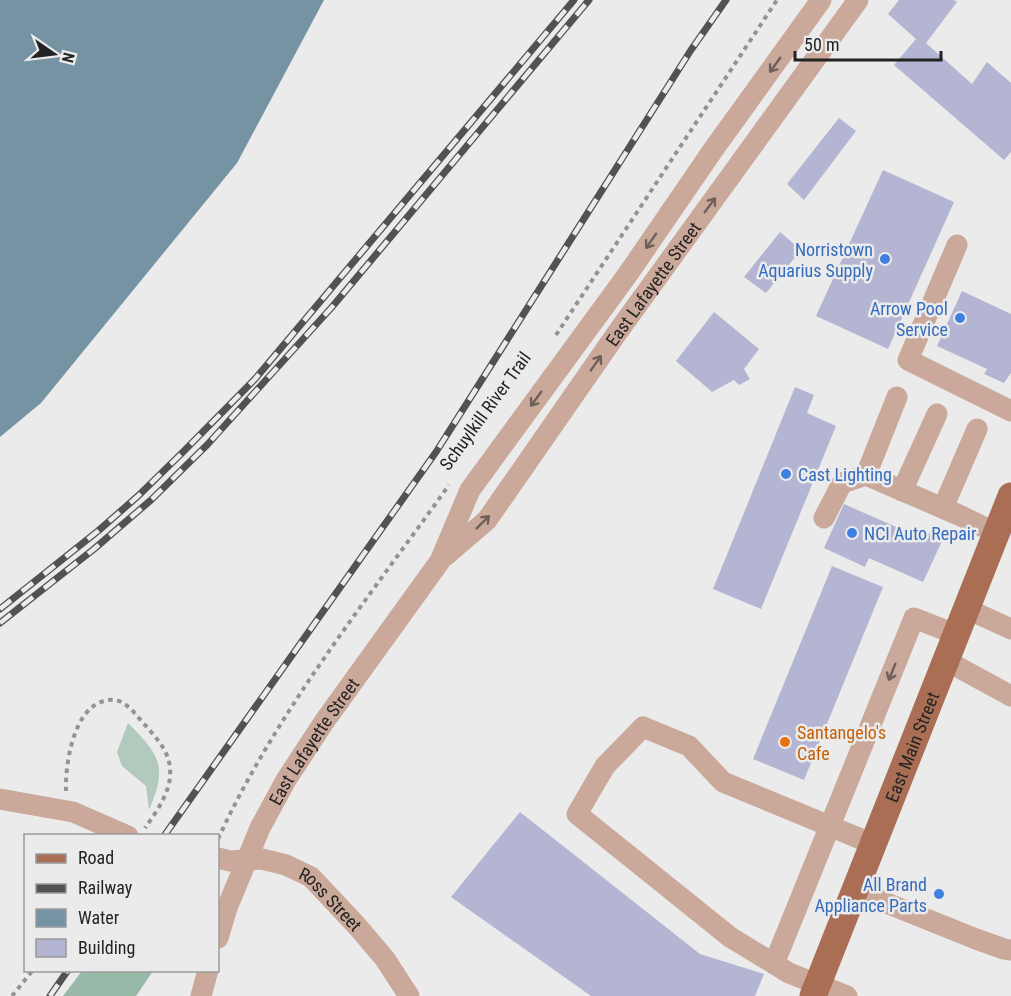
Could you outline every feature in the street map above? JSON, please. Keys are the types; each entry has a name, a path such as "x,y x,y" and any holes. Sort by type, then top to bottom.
{"main road":[{"name":"East Main Street","path":"815,990 955,634 1000,541 1011,496"}],"street":[{"name":"East Lafayette Street","path":"219,935 227,908 260,828 286,780 324,722 440,561 470,490 628,274 713,150 821,0"},
{"name":"East Lafayette Street","path":"440,561 487,520 617,333 858,0"},
{"path":"957,245 908,360 1011,411"},
{"path":"866,475 897,397"},
{"path":"902,490 937,414"},
{"path":"943,508 977,429"},
{"path":"824,518 842,483 866,475 943,508 1000,541"},
{"path":"966,608 1011,629"},
{"path":"774,964 914,618 955,634"},
{"path":"945,660 1011,696"},
{"path":"847,996 815,990 730,937 577,814 605,766 643,727 689,746 723,782 873,844"},
{"path":"0,798 73,812 137,832"},
{"name":"Ross Street","path":"219,858 230,861 262,859 286,865 311,877 385,959 409,996"},
{"path":"854,890 994,946 1011,950"},
{"path":"201,996 207,972"}],"path":[{"name":"Schuylkill River Trail","path":"550,345 777,0"},
{"name":"Schuylkill River Trail","path":"219,837 256,764 299,695 450,484"},
{"path":"73,812 68,804 66,781 77,729 89,709 96,704 111,700 124,703 159,741 168,758 170,770 165,793 158,810 137,832"},
{"path":"12,996 31,972"}],"green space":[{"path":"128,723 154,753 158,762 158,782 149,810 146,786 122,766 117,752"},
{"path":"81,972 152,972 136,996 63,996"}],"water":[{"path":"0,0 324,0 237,163 41,403 0,437"}],"building":[{"path":"899,0 954,0 957,2 926,43 972,84 987,62 1011,83 1011,152 1004,160 894,65 916,39 888,14"},
{"path":"839,118 856,131 804,200 787,184"},
{"path":"883,170 954,202 888,349 816,316"},
{"path":"780,232 801,250 766,293 744,277"},
{"path":"962,291 1011,314 1011,373 1004,383 984,374 987,369 937,346"},
{"path":"714,312 759,349 744,369 750,379 739,385 734,380 712,392 676,361"},
{"path":"795,387 814,395 807,413 836,426 761,609 713,589"},
{"path":"844,504 921,538 924,531 943,539 923,582 869,558 865,567 824,548"},
{"path":"832,566 883,587 804,780 753,759"},
{"path":"520,812 700,954 764,974 755,996 591,996 451,897"}],"railway":[{"path":"0,609 138,496 255,379 574,0"},
{"path":"0,623 94,549 151,500 207,445 332,307 589,0"},
{"path":"165,834 436,452 691,50 726,0"},
{"path":"50,996 67,972"}],"place":[{"name":"Norristown Aquarius Supply","path":"885,259"},
{"name":"Arrow Pool Service","path":"960,318"},
{"name":"Cast Lighting","path":"786,474"},
{"name":"NCI Auto Repair","path":"852,533"},
{"name":"Santangelo's Cafe","path":"785,742"},
{"name":"All Brand Appliance Parts","path":"939,894"}]}
